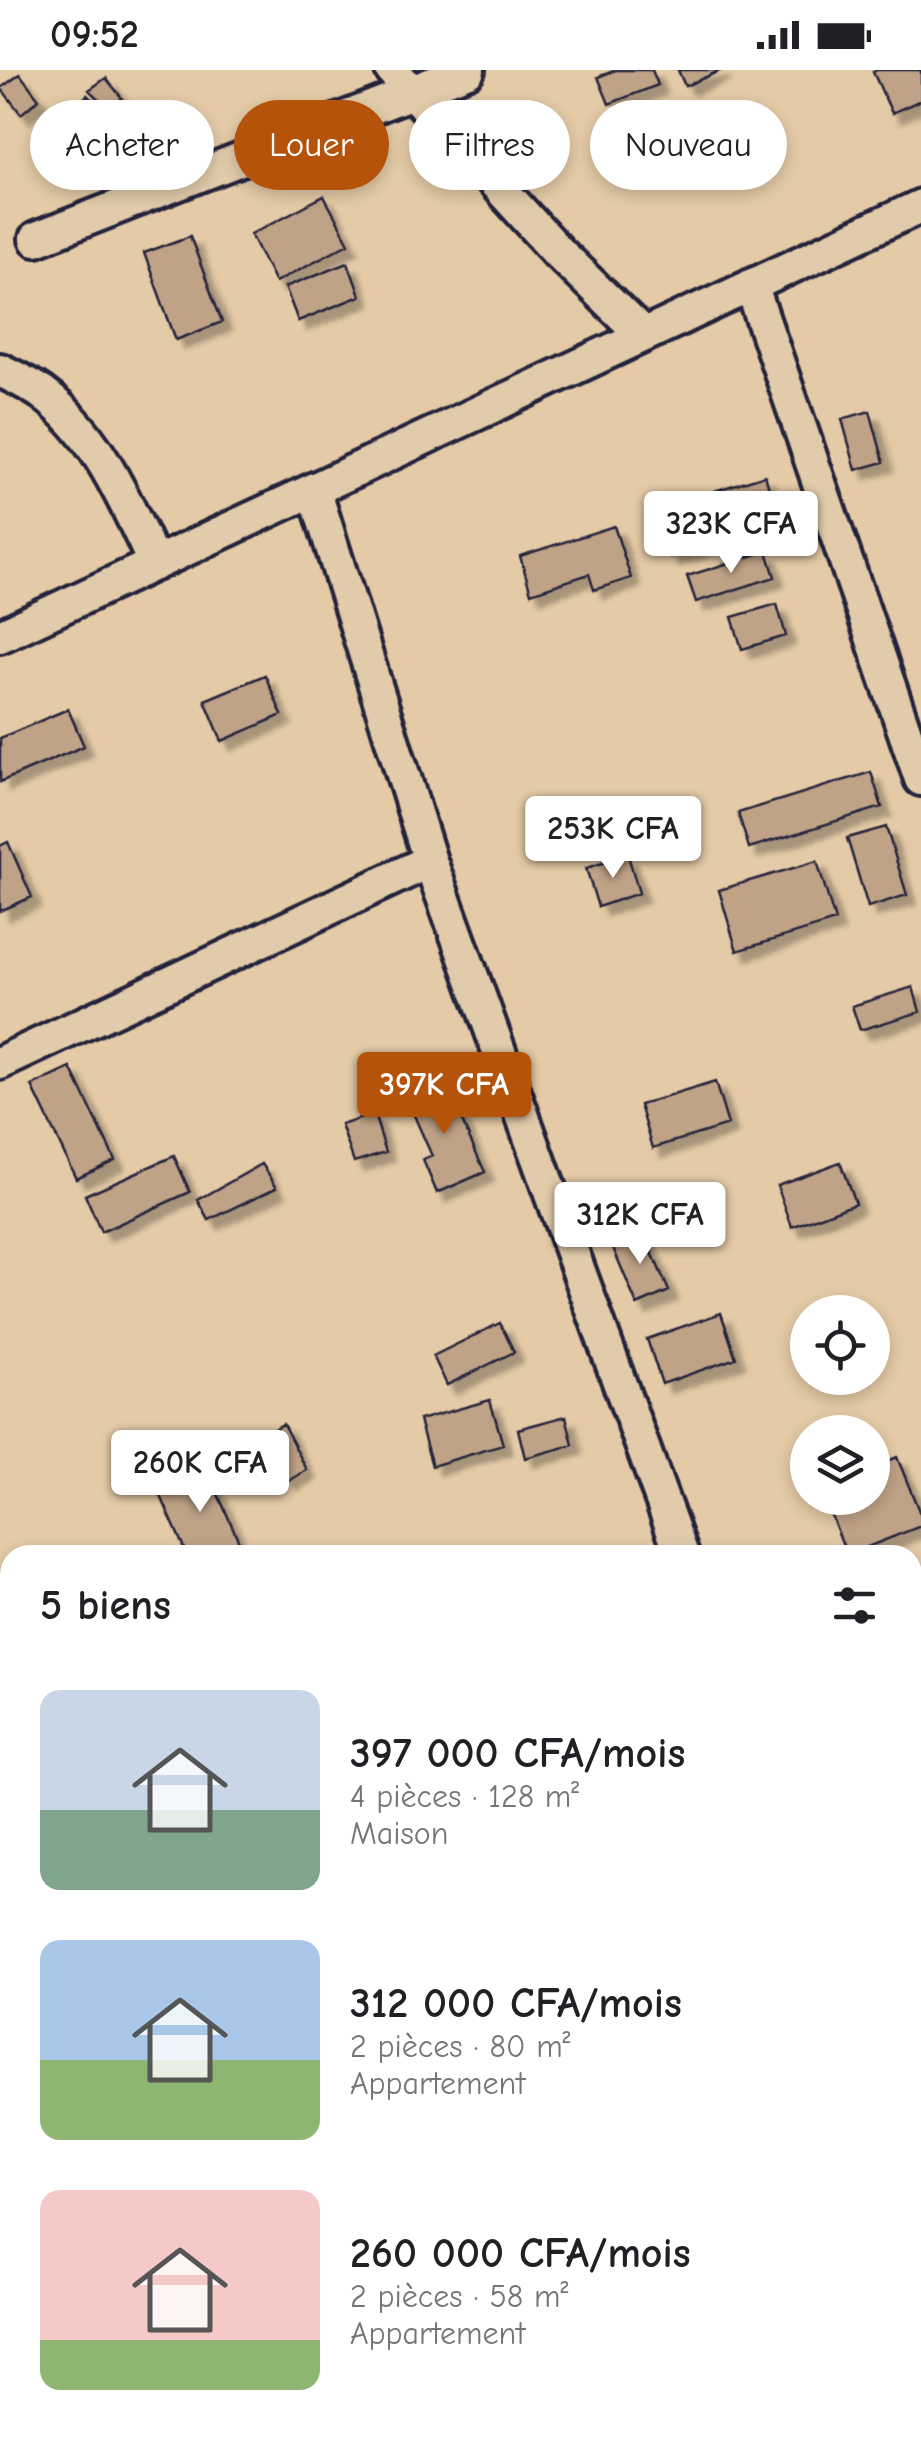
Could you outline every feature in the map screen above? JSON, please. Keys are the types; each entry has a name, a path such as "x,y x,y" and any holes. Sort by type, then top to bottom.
{"street":[{"path":"36,240 401,81 468,70"},
{"path":"401,81 559,253 643,336"},
{"path":"0,636 921,206"},
{"path":"751,285 921,779"},
{"path":"0,370 42,393 78,428 107,465 155,564"},
{"path":"314,490 430,861 678,1545"},
{"path":"0,1063 430,861"}],"building":[{"path":"616,70 652,70 658,85 619,100 607,100 598,77"},
{"path":"678,70 722,70 685,86"},
{"path":"921,70 921,100 892,113 873,72"},
{"path":"20,74 39,99 30,100 30,106 21,114 1,88"},
{"path":"106,78 122,98 99,100 89,90"},
{"path":"324,196 349,243 275,282 251,234"},
{"path":"190,236 222,322 176,340 144,253"},
{"path":"348,262 360,296 298,321 285,287"},
{"path":"870,411 884,462 856,470 842,419"},
{"path":"765,475 780,524 729,540 714,491"},
{"path":"710,497 723,540 670,557 656,514"},
{"path":"614,526 631,578 594,590 589,574 531,593 520,556"},
{"path":"767,551 775,577 696,602 687,576"},
{"path":"777,604 786,636 742,649 732,617"},
{"path":"265,675 282,715 222,741 205,700"},
{"path":"68,709 84,746 0,782 0,738"},
{"path":"871,772 882,807 749,848 738,813"},
{"path":"886,827 907,895 868,907 847,838"},
{"path":"8,842 32,897 0,911 0,846"},
{"path":"628,855 639,893 598,907 586,868"},
{"path":"817,861 835,921 737,951 719,890"},
{"path":"913,987 920,1012 860,1030 852,1006"},
{"path":"71,1068 115,1160 76,1178 32,1086"},
{"path":"443,1079 485,1172 437,1193 423,1160 432,1156 405,1095"},
{"path":"715,1082 728,1125 653,1148 640,1105"},
{"path":"374,1114 386,1152 354,1162 341,1125"},
{"path":"174,1156 190,1192 101,1232 85,1195"},
{"path":"840,1162 855,1203 792,1227 777,1185"},
{"path":"262,1164 277,1187 209,1220 198,1200"},
{"path":"642,1230 669,1291 637,1305 611,1243"},
{"path":"721,1313 736,1358 662,1384 647,1339"},
{"path":"500,1323 514,1352 447,1385 433,1356"},
{"path":"490,1400 503,1445 432,1466 419,1420"},
{"path":"566,1416 573,1445 525,1458 518,1429"},
{"path":"283,1424 307,1470 288,1481 263,1435"},
{"path":"897,1457 921,1516 921,1526 873,1545 843,1545 831,1515 890,1515 890,1460"},
{"path":"205,1465 241,1545 183,1545 157,1487"}]}
